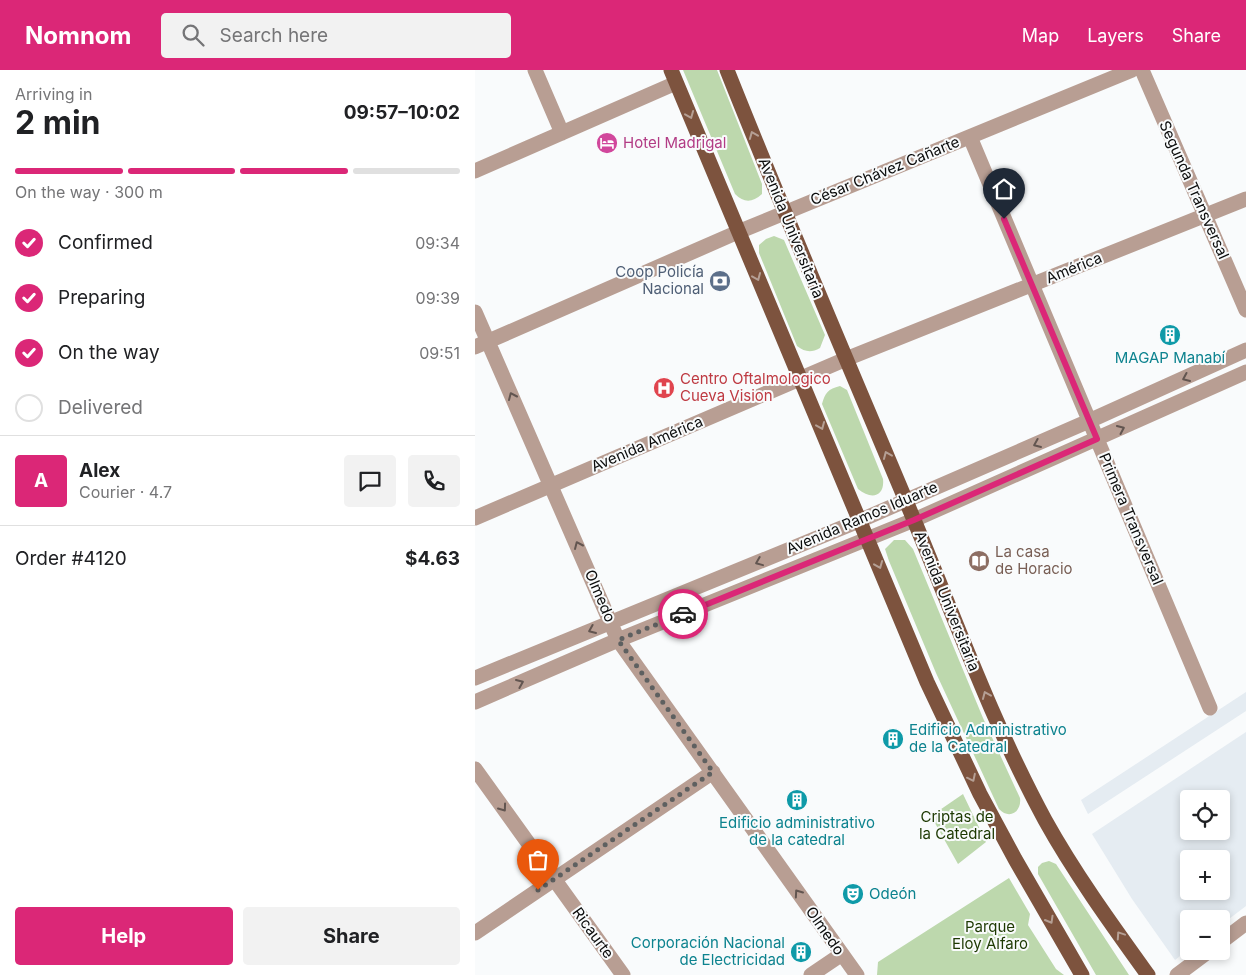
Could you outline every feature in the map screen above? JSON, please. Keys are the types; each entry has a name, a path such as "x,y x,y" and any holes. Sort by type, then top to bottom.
{"main road":[{"name":"Avenida Universitaria","path":"727,70 784,213 914,520 985,694 1031,792 1071,864 1148,975"},
{"path":"674,76 738,232 861,520 927,682 954,740 1015,859 1082,975"}],"street":[{"path":"535,70 562,133"},
{"name":"César Chávez Cañarte","path":"481,344 738,232 1132,70"},
{"name":"Segunda Transversal","path":"1141,70 1246,310"},
{"path":"475,171 562,133 674,76"},
{"name":"Primera Transversal","path":"969,137 1210,708"},
{"name":"América","path":"846,360 1246,199"},
{"name":"Olmedo","path":"475,312 481,344 551,485 618,640 842,954 854,974"},
{"name":"Avenida Ramos Iduarte","path":"475,678 861,520 1089,421 1246,350"},
{"name":"Avenida América","path":"475,518 846,360"},
{"name":"Avenida Ramos Iduarte","path":"475,702 618,640 914,520 1246,372"},
{"name":"Ricaurte","path":"475,768 623,975"},
{"path":"475,933 713,772"},
{"path":"1230,935 1246,923"},
{"path":"811,975 842,954"},
{"path":"1177,975 1197,960"}],"shaded area":[{"path":"1246,692 1246,711 1088,814 1081,800"},
{"path":"1246,732 1246,906 1230,918 1230,910 1180,910 1180,956 1175,960 1132,899 1092,834"}],"green space":[{"path":"683,70 717,70 762,184 762,194 755,199 748,201 735,194"},
{"path":"774,236 784,240 825,335 820,348 817,350 803,350 797,346 759,253 759,245 766,239"},
{"path":"840,386 847,390 883,479 882,490 876,495 868,495 858,489 822,404 828,392"},
{"path":"894,540 905,540 913,549 983,718 1020,798 1019,807 1014,813 1007,814 999,809 936,673 885,549"},
{"name":"Criptas de la Catedral","path":"963,794 986,842 958,864 931,816"},
{"path":"1049,861 1056,864 1129,975 1096,975 1038,874 1038,867 1042,863"},
{"name":"Parque Eloy Alfaro","path":"1009,878 1030,914 1028,925 1056,969 1064,975 877,975 878,962"}],"way so far":[{"path":"538,890 713,772 618,640 683,614"}],"place":[{"name":"Hotel Madrigal","path":"607,143"},
{"name":"Coop Policía Nacional","path":"720,281"},
{"name":"MAGAP Manabí","path":"1170,335"},
{"name":"Centro Oftalmologico Cueva Vision","path":"664,388"},
{"name":"La casa de Horacio","path":"979,561"},
{"name":"Edificio Administrativo de la Catedral","path":"893,739"},
{"name":"Edificio administrativo de la catedral","path":"797,800"},
{"name":"Odeón","path":"853,894"},
{"name":"Corporación Nacional de Electricidad","path":"801,952"}],"route":[{"path":"683,614 914,520 1097,439 1004,219"}]}
